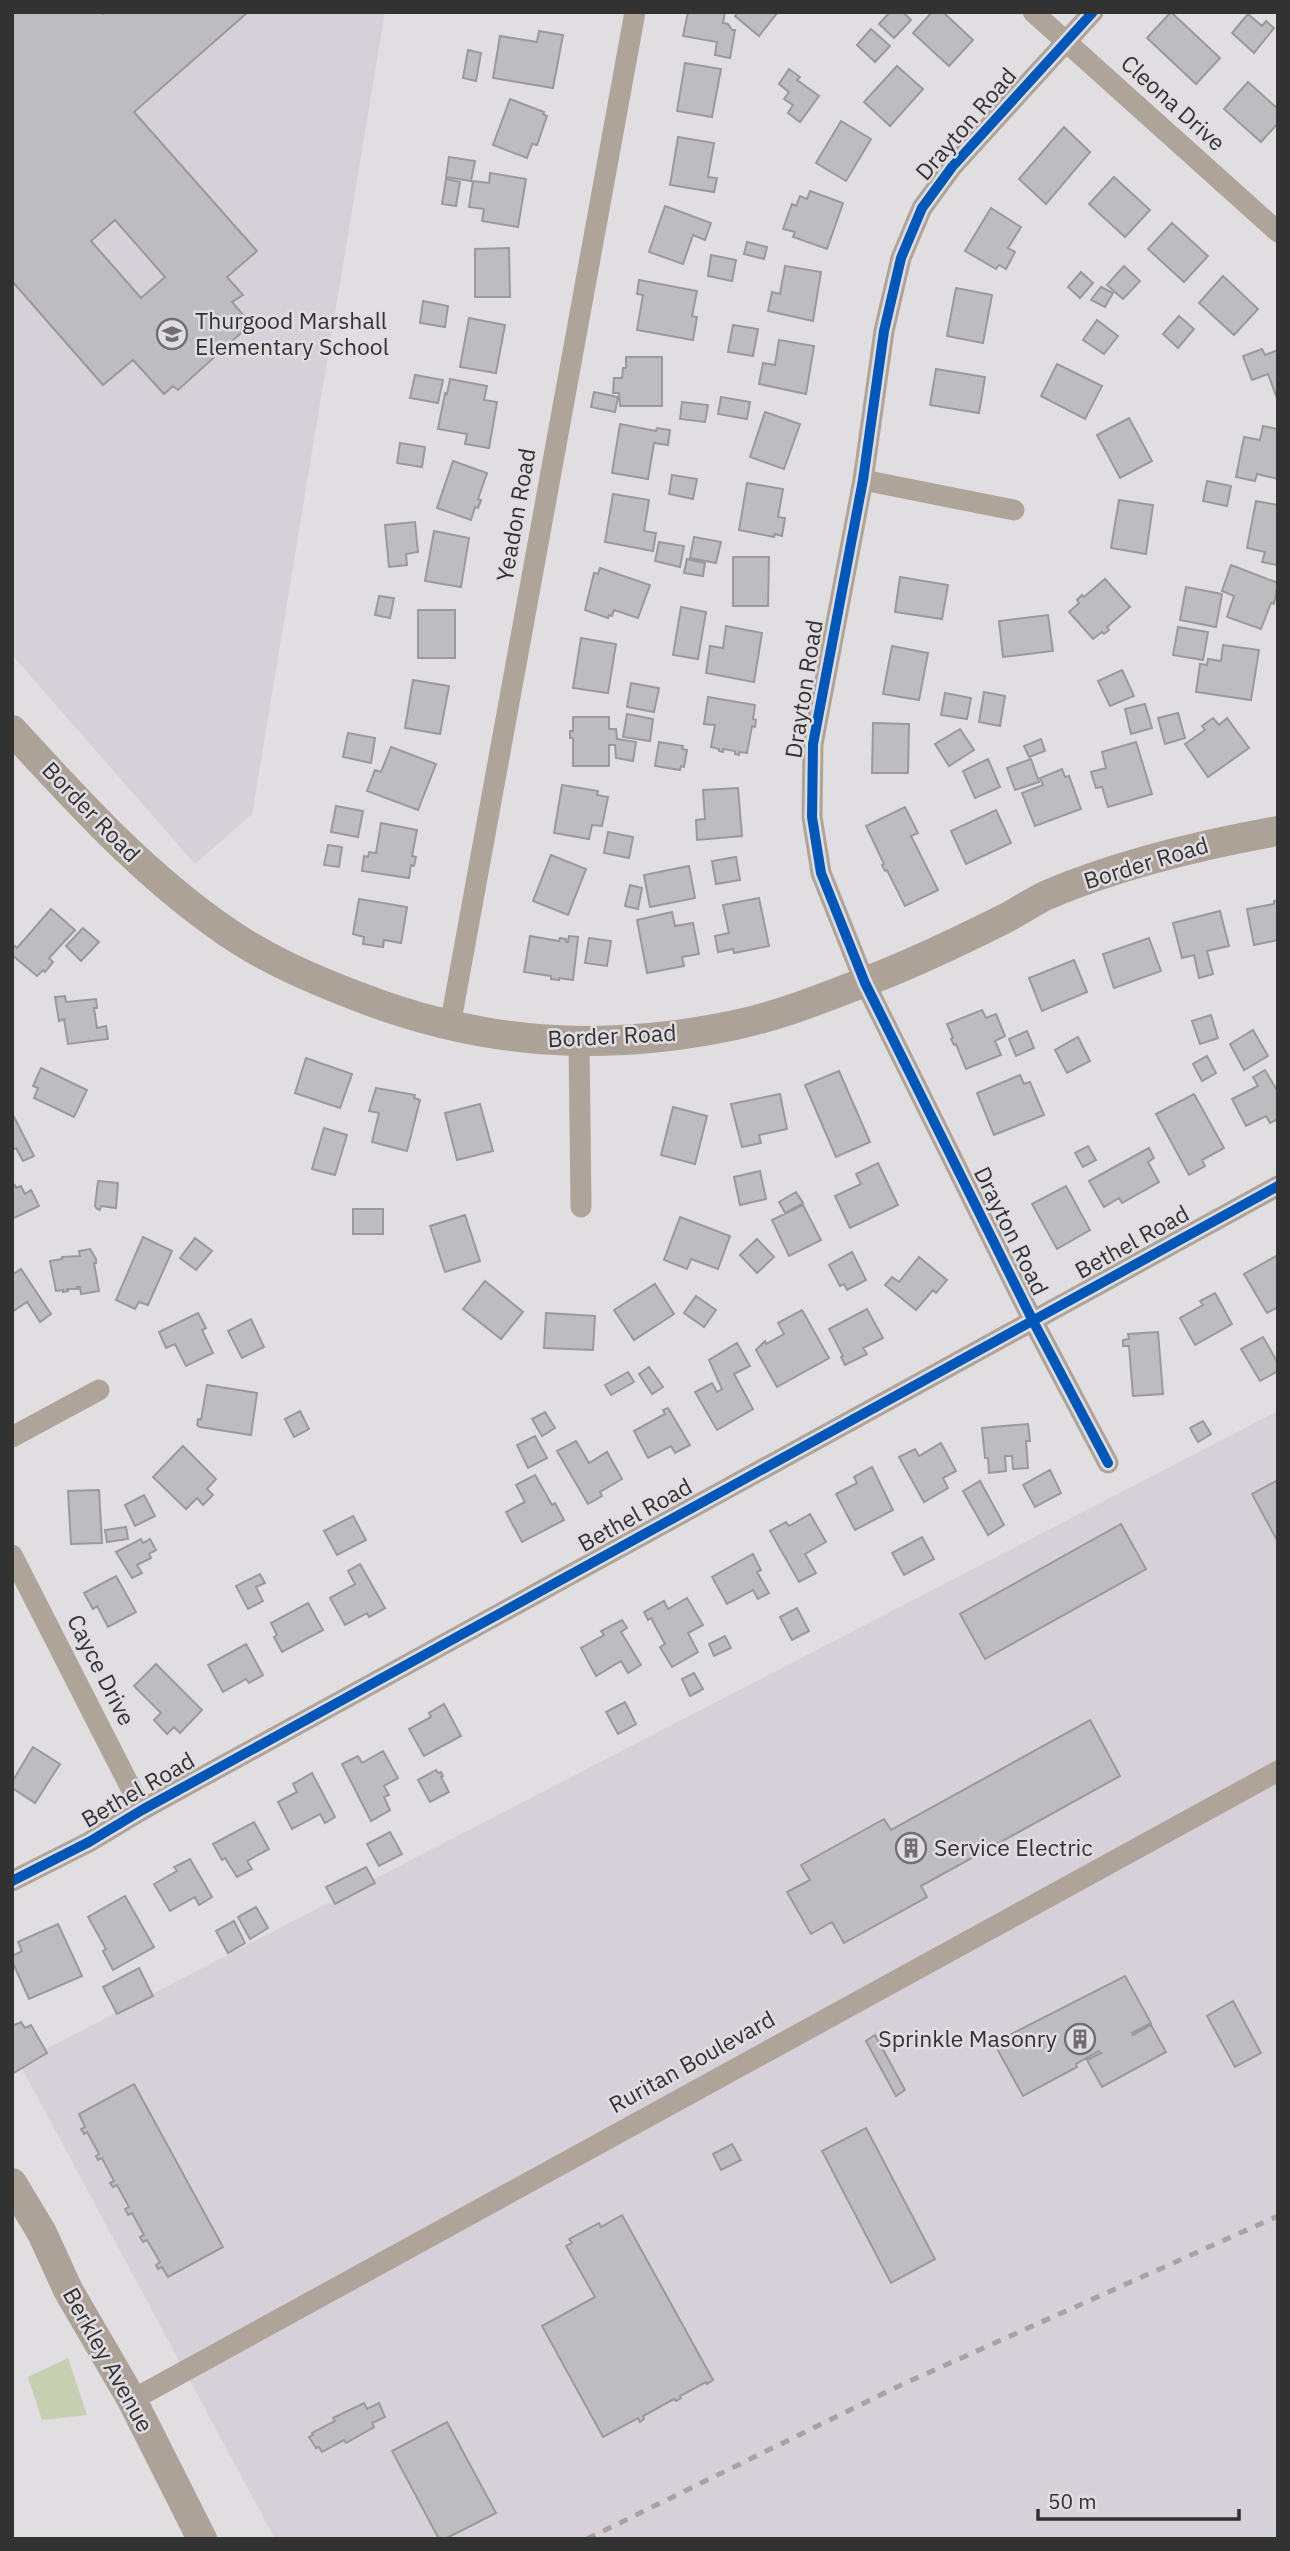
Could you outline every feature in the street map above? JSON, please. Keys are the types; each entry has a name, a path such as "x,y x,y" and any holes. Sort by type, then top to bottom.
{"street":[{"name":"Yeadon Road","path":"450,1026 635,12"},
{"name":"Cleona Drive","path":"1033,12 1278,232"},
{"name":"Drayton Road","path":"1093,12 952,167 922,208 901,258 884,331 863,480 813,744 812,817 821,873 865,982 1033,1321 1108,1463"},
{"path":"863,480 1014,510"},
{"name":"Border Road","path":"12,730 120,845 190,905 229,934 314,980 386,1008 491,1035 551,1041 651,1038 735,1025 865,982 1005,918 1044,897 1082,882 1202,845 1278,831"},
{"path":"579,1041 581,1207"},
{"name":"Bethel Road","path":"12,1881 67,1854 142,1810 1278,1186"},
{"path":"12,1437 99,1390"},
{"name":"Cayce Drive","path":"12,1555 142,1810"},
{"name":"Ruritan Boulevard","path":"132,2400 1278,1771"},
{"name":"Berkley Avenue","path":"12,2183 42,2233 68,2290 132,2400 202,2539"}],"shaded area":[{"name":"Thurgood Marshall Elementary School","path":"12,12 385,12 252,814 195,864 12,655"},
{"path":"1278,1411 1278,2539 275,2539 19,2063"}],"green space":[{"path":"68,2358 87,2415 42,2420 28,2377"}],"building":[{"path":"12,12 248,12 134,112 257,251 227,277 243,295 232,302 251,324 178,390 173,386 164,394 133,360 103,385 12,281","holes":["115,220 165,277 141,298 91,241"]},
{"path":"688,12 725,12 723,23 735,30 730,58 715,55 717,42 683,36"},
{"path":"738,12 778,12 759,36 735,16"},
{"path":"890,12 903,12 911,20 894,38 879,24"},
{"path":"932,12 943,12 973,40 949,66 913,33"},
{"path":"1171,12 1220,58 1196,84 1147,38"},
{"path":"1248,14 1262,26 1266,21 1274,28 1254,53 1232,33"},
{"path":"871,29 890,46 875,62 857,45"},
{"path":"539,31 563,35 553,88 493,78 500,36 537,42"},
{"path":"468,50 481,53 476,81 463,78"},
{"path":"685,63 721,69 712,117 677,111"},
{"path":"897,66 923,89 890,126 864,102"},
{"path":"789,69 800,77 797,80 819,96 800,122 788,113 793,105 784,99 789,92 779,84"},
{"path":"1248,82 1278,109 1278,123 1261,142 1224,109"},
{"path":"510,99 544,112 547,116 537,145 532,144 527,158 493,145"},
{"path":"841,121 871,139 846,181 816,163"},
{"path":"1064,127 1090,152 1046,204 1019,179"},
{"path":"678,137 714,143 708,177 717,178 714,192 670,185"},
{"path":"449,157 475,161 471,181 446,177"},
{"path":"490,173 526,179 518,227 482,221 484,209 469,207 473,181 489,183"},
{"path":"1114,177 1150,210 1125,237 1089,204"},
{"path":"446,179 460,182 456,206 442,204"},
{"path":"810,191 843,203 827,249 793,237 795,232 783,229 792,204 796,206 800,196 807,199"},
{"path":"665,206 711,223 705,240 693,235 683,264 649,252"},
{"path":"991,208 1021,227 1008,248 1015,252 1006,269 999,265 996,269 965,251"},
{"path":"1172,223 1208,256 1184,282 1148,249"},
{"path":"747,242 767,247 764,259 744,254"},
{"path":"509,248 510,297 475,297 475,249"},
{"path":"711,255 736,260 732,281 708,276"},
{"path":"785,266 821,272 813,321 768,311 772,292 780,294"},
{"path":"1124,266 1140,281 1123,299 1107,285"},
{"path":"1081,272 1093,283 1080,298 1068,287"},
{"path":"1223,276 1258,309 1234,335 1199,303"},
{"path":"639,280 697,291 692,316 697,317 693,340 637,330 643,295 637,294"},
{"path":"1101,287 1113,293 1105,307 1091,300"},
{"path":"956,288 992,295 983,343 947,336"},
{"path":"423,301 448,306 445,327 420,323"},
{"path":"1179,316 1194,329 1178,348 1163,334"},
{"path":"469,318 505,325 496,373 460,367"},
{"path":"1097,320 1118,336 1104,354 1083,340"},
{"path":"733,325 758,329 753,356 728,352"},
{"path":"779,340 814,346 806,394 759,384 763,363 775,365"},
{"path":"1262,349 1265,355 1278,350 1278,401 1268,374 1252,380 1243,356"},
{"path":"626,357 662,357 662,406 620,406 619,393 613,393 614,378 622,378"},
{"path":"1057,364 1102,386 1085,419 1041,396"},
{"path":"936,369 985,377 979,413 930,405"},
{"path":"415,375 443,380 438,403 410,398"},
{"path":"450,379 487,386 484,400 497,402 489,448 465,444 467,434 438,429"},
{"path":"594,392 618,397 615,412 591,407"},
{"path":"721,397 750,402 747,419 718,414"},
{"path":"682,402 708,405 705,422 680,419"},
{"path":"765,412 800,424 784,469 750,457"},
{"path":"1129,418 1152,461 1120,478 1097,435"},
{"path":"620,424 656,431 657,428 670,430 668,445 654,443 648,479 612,473"},
{"path":"1263,426 1278,429 1278,479 1257,474 1255,481 1236,477 1244,437 1260,440"},
{"path":"400,443 425,447 422,467 397,463"},
{"path":"453,461 487,473 478,499 481,500 478,508 475,507 471,520 437,508"},
{"path":"672,475 697,479 693,499 669,494"},
{"path":"1207,481 1231,486 1227,506 1203,501"},
{"path":"747,483 783,489 778,517 785,518 782,536 739,530"},
{"path":"613,494 649,500 644,531 656,533 653,551 605,542"},
{"path":"1119,500 1153,505 1146,554 1111,548"},
{"path":"1256,501 1278,505 1277,565 1262,562 1265,552 1247,548"},
{"path":"415,522 418,552 406,554 407,565 389,567 385,525"},
{"path":"434,531 469,538 461,587 425,581"},
{"path":"694,537 721,542 716,563 690,558"},
{"path":"659,542 684,546 680,567 655,561"},
{"path":"733,557 769,557 768,606 733,606"},
{"path":"687,559 705,563 703,576 684,573"},
{"path":"1231,565 1278,583 1274,604 1271,603 1261,629 1227,617 1234,596 1222,591"},
{"path":"600,568 650,585 638,618 614,610 608,618 585,610 594,573 598,574"},
{"path":"900,577 948,585 942,619 895,612"},
{"path":"1105,579 1130,607 1107,627 1109,630 1093,639 1069,612 1079,603 1077,600 1082,595 1084,597"},
{"path":"1186,587 1222,594 1216,627 1180,620"},
{"path":"379,596 394,598 390,618 375,615"},
{"path":"681,607 706,612 698,659 673,655"},
{"path":"418,610 455,610 455,658 418,658"},
{"path":"1048,615 1053,651 1003,657 999,621"},
{"path":"726,626 762,633 754,682 706,673 710,646 723,648"},
{"path":"1178,627 1208,632 1203,660 1173,655"},
{"path":"581,638 616,644 608,693 573,688"},
{"path":"1223,645 1259,650 1251,700 1196,692 1200,664 1207,665 1208,659 1221,661"},
{"path":"892,646 928,653 919,700 883,694"},
{"path":"1122,670 1134,696 1110,706 1098,681"},
{"path":"413,680 449,686 440,734 405,728"},
{"path":"631,683 659,688 654,712 627,707"},
{"path":"984,692 1005,696 1000,726 979,722"},
{"path":"945,693 971,698 967,719 941,715"},
{"path":"708,697 755,705 755,727 752,726 747,753 739,752 739,755 735,754 735,751 723,749 723,752 711,747 715,725 704,724"},
{"path":"1145,704 1152,728 1131,734 1125,709"},
{"path":"1178,713 1185,738 1165,744 1158,718"},
{"path":"627,714 653,719 650,741 623,737"},
{"path":"573,717 609,717 609,729 616,729 617,739 636,742 633,761 616,758 615,745 609,745 609,766 573,766 573,738 570,738 570,731 573,731"},
{"path":"1213,718 1219,725 1227,718 1249,748 1208,777 1185,744 1205,730 1202,726"},
{"path":"873,723 909,724 908,773 872,773"},
{"path":"960,729 974,750 949,766 935,744"},
{"path":"348,733 375,738 371,763 343,757"},
{"path":"1041,739 1045,751 1029,757 1024,746"},
{"path":"659,742 683,746 682,749 687,750 684,767 681,766 680,770 655,766"},
{"path":"1136,742 1152,794 1108,807 1102,787 1096,788 1091,772 1106,768 1102,752"},
{"path":"391,747 436,764 418,810 367,791 375,770 381,772"},
{"path":"988,759 1000,787 975,798 963,771"},
{"path":"1031,759 1039,782 1015,790 1007,768"},
{"path":"1062,769 1065,777 1069,776 1081,809 1035,826 1022,793 1043,785 1040,778"},
{"path":"562,785 598,791 597,795 608,797 602,826 592,825 589,839 554,833"},
{"path":"738,788 742,836 697,840 696,820 705,819 703,790"},
{"path":"336,806 363,811 358,837 331,832"},
{"path":"905,807 918,833 911,836 938,890 905,906 882,865 884,864 866,826"},
{"path":"996,810 1011,843 966,864 951,831"},
{"path":"381,823 417,830 412,856 416,857 414,866 411,865 409,878 362,871 364,856 368,857 369,852 376,853"},
{"path":"608,832 633,837 629,858 604,853"},
{"path":"328,845 342,847 339,867 324,865"},
{"path":"551,855 586,869 568,915 533,901"},
{"path":"736,857 740,880 716,884 712,861"},
{"path":"689,866 695,898 650,907 644,875"},
{"path":"630,885 642,888 638,909 625,906"},
{"path":"759,898 769,946 734,953 733,949 718,952 715,936 729,933 723,905"},
{"path":"359,899 407,907 401,943 384,940 383,947 363,944 364,937 353,934"},
{"path":"1278,900 1278,940 1254,945 1247,909 1274,904 1274,901"},
{"path":"51,909 75,930 49,958 53,962 45,972 43,970 37,976 12,955 12,949 15,946 17,948"},
{"path":"1220,911 1229,946 1207,951 1213,974 1199,978 1194,955 1182,958 1173,923"},
{"path":"672,912 675,926 693,923 699,954 682,957 684,966 647,973 637,920"},
{"path":"83,928 99,942 81,961 66,946"},
{"path":"530,936 559,941 560,938 566,939 566,942 569,936 578,937 573,980 551,979 551,976 524,972"},
{"path":"589,938 611,941 607,966 585,963"},
{"path":"1149,938 1161,971 1114,988 1103,954"},
{"path":"1074,960 1087,992 1042,1011 1029,978"},
{"path":"65,996 66,1002 96,999 97,1008 94,1008 97,1028 106,1026 108,1039 68,1044 64,1019 59,1021 55,997"},
{"path":"982,1010 986,1018 996,1014 1005,1036 995,1041 1001,1055 966,1069 956,1044 954,1045 951,1039 953,1038 947,1024"},
{"path":"1211,1015 1218,1038 1200,1044 1192,1021"},
{"path":"1253,1030 1268,1056 1244,1070 1230,1044"},
{"path":"1027,1031 1034,1048 1016,1056 1009,1039"},
{"path":"1078,1037 1090,1061 1067,1073 1055,1050"},
{"path":"1207,1056 1216,1073 1202,1081 1193,1064"},
{"path":"306,1058 352,1074 340,1108 295,1093"},
{"path":"41,1068 87,1090 74,1117 34,1098 38,1088 33,1086"},
{"path":"1265,1070 1278,1092 1278,1119 1270,1123 1266,1116 1246,1126 1232,1099 1258,1086 1253,1077"},
{"path":"839,1071 870,1142 836,1157 805,1085"},
{"path":"1020,1075 1024,1084 1030,1082 1044,1115 994,1135 977,1093"},
{"path":"376,1088 415,1095 414,1098 420,1100 407,1151 372,1142 379,1113 369,1111"},
{"path":"780,1094 787,1129 759,1135 761,1143 742,1147 731,1104"},
{"path":"1194,1094 1224,1148 1202,1160 1205,1166 1189,1175 1156,1114"},
{"path":"480,1104 493,1151 457,1160 445,1113"},
{"path":"673,1107 707,1116 695,1164 661,1155"},
{"path":"12,1113 34,1156 23,1161 16,1148 12,1150"},
{"path":"324,1128 347,1135 335,1175 312,1169"},
{"path":"1088,1146 1096,1160 1083,1167 1075,1153"},
{"path":"1149,1148 1154,1158 1148,1162 1159,1182 1122,1203 1119,1198 1104,1207 1089,1181"},
{"path":"878,1163 898,1205 850,1228 835,1196 861,1184 856,1174"},
{"path":"760,1171 766,1199 740,1205 734,1177"},
{"path":"98,1181 118,1183 116,1208 101,1206 100,1210 95,1206"},
{"path":"15,1185 16,1188 21,1186 25,1194 31,1190 39,1206 12,1219 12,1187"},
{"path":"1066,1186 1090,1230 1057,1249 1032,1204"},
{"path":"796,1192 803,1203 785,1213 779,1202"},
{"path":"803,1205 821,1240 789,1256 772,1220"},
{"path":"353,1209 383,1209 383,1234 353,1234"},
{"path":"465,1215 480,1261 445,1272 430,1226"},
{"path":"680,1217 730,1236 718,1269 691,1259 687,1269 664,1260"},
{"path":"143,1237 172,1251 148,1305 139,1302 135,1309 116,1300"},
{"path":"195,1238 212,1251 196,1270 180,1258"},
{"path":"757,1239 774,1257 757,1273 740,1255"},
{"path":"90,1249 96,1259 94,1263 99,1291 81,1294 80,1287 77,1287 78,1289 67,1289 68,1291 63,1292 56,1291 50,1261 80,1256 79,1251"},
{"path":"852,1252 866,1280 847,1290 844,1284 840,1286 829,1265"},
{"path":"1278,1255 1278,1307 1267,1313 1244,1274"},
{"path":"919,1257 947,1280 936,1293 933,1290 916,1310 885,1285 892,1277 899,1282"},
{"path":"21,1269 51,1314 40,1322 27,1302 12,1312 12,1275"},
{"path":"485,1281 523,1312 501,1339 463,1309"},
{"path":"655,1284 674,1314 634,1340 614,1310"},
{"path":"1215,1293 1232,1324 1195,1345 1180,1318 1203,1305 1200,1301"},
{"path":"696,1296 716,1310 704,1327 684,1313"},
{"path":"867,1309 883,1338 863,1348 867,1354 845,1365 829,1329"},
{"path":"802,1310 829,1358 777,1387 756,1350 765,1341 766,1344 784,1334 778,1323"},
{"path":"198,1313 206,1328 202,1330 213,1353 186,1366 175,1344 166,1348 159,1332"},
{"path":"546,1313 595,1316 593,1350 544,1348"},
{"path":"251,1319 264,1347 242,1358 228,1331"},
{"path":"1158,1332 1163,1394 1133,1396 1129,1346 1123,1346 1123,1340 1129,1339 1128,1334"},
{"path":"1263,1337 1278,1363 1278,1371 1260,1381 1241,1349"},
{"path":"737,1343 750,1366 734,1374 753,1409 717,1430 695,1392 712,1383 717,1392 722,1389 709,1360"},
{"path":"649,1367 663,1387 652,1394 639,1374"},
{"path":"628,1372 634,1382 611,1395 605,1385"},
{"path":"207,1385 257,1393 251,1435 197,1425 198,1419 201,1420"},
{"path":"668,1408 690,1445 675,1453 671,1446 648,1458 634,1431 665,1414 663,1410"},
{"path":"300,1411 309,1429 294,1437 285,1419"},
{"path":"545,1412 555,1428 542,1436 532,1419"},
{"path":"1203,1421 1211,1434 1198,1442 1190,1428"},
{"path":"1028,1424 1028,1468 1013,1469 1012,1456 1005,1456 1006,1471 989,1473 982,1428"},
{"path":"535,1436 547,1458 528,1468 517,1445"},
{"path":"576,1441 589,1463 607,1452 622,1479 600,1492 602,1496 588,1504 557,1451"},
{"path":"941,1443 956,1471 943,1478 948,1488 924,1502 899,1457 915,1449 919,1456"},
{"path":"183,1446 216,1479 207,1489 213,1495 203,1505 197,1498 186,1509 153,1477"},
{"path":"872,1467 893,1510 855,1530 836,1494 857,1483 854,1477"},
{"path":"1050,1470 1061,1493 1035,1507 1023,1485"},
{"path":"535,1475 564,1520 522,1542 506,1512 525,1502 516,1485"},
{"path":"1278,1480 1278,1542 1252,1494"},
{"path":"980,1481 1004,1525 988,1535 963,1491"},
{"path":"99,1490 102,1543 71,1544 68,1491"},
{"path":"144,1495 155,1516 135,1526 125,1505"},
{"path":"810,1514 826,1542 805,1554 816,1573 799,1582 770,1531 786,1522 789,1526"},
{"path":"353,1516 366,1540 337,1555 324,1531"},
{"path":"1121,1524 1146,1569 985,1659 960,1614"},
{"path":"126,1527 128,1539 107,1542 105,1530"},
{"path":"922,1537 934,1559 904,1575 892,1553"},
{"path":"141,1539 143,1543 150,1539 156,1550 149,1554 151,1558 137,1565 142,1573 132,1578 116,1552"},
{"path":"753,1554 761,1570 757,1572 769,1593 758,1599 753,1590 727,1604 712,1577"},
{"path":"360,1564 385,1608 369,1617 367,1613 345,1625 330,1598 355,1584 348,1571"},
{"path":"260,1574 265,1583 256,1587 263,1601 248,1609 236,1586"},
{"path":"116,1576 136,1612 108,1627 97,1606 93,1609 84,1593"},
{"path":"687,1598 703,1625 688,1633 698,1652 672,1667 660,1647 665,1644 651,1618 648,1620 644,1612 664,1601 668,1609"},
{"path":"308,1603 323,1630 282,1652 274,1637 277,1635 271,1623"},
{"path":"797,1608 809,1631 792,1640 780,1617"},
{"path":"622,1620 627,1628 621,1632 641,1665 628,1673 621,1661 596,1676 581,1648 604,1635 601,1631"},
{"path":"725,1636 731,1648 714,1656 709,1644"},
{"path":"246,1644 263,1675 249,1683 246,1679 223,1692 208,1665"},
{"path":"156,1664 202,1710 180,1733 174,1727 167,1734 154,1720 161,1713 134,1686"},
{"path":"694,1673 703,1689 690,1696 682,1679"},
{"path":"625,1702 636,1724 618,1734 606,1712"},
{"path":"444,1704 461,1736 424,1756 409,1729 431,1717 429,1713"},
{"name":"Service Electric","path":"1090,1720 1120,1776 921,1886 927,1897 844,1943 832,1922 811,1934 787,1892 810,1880 801,1865 884,1819 891,1830"},
{"path":"33,1747 60,1764 35,1803 12,1788 12,1782"},
{"path":"383,1751 398,1778 384,1786 389,1795 384,1797 390,1810 371,1821 342,1764 358,1756 362,1763"},
{"path":"436,1770 441,1772 449,1792 430,1802 418,1780"},
{"path":"312,1773 335,1817 325,1823 320,1814 292,1829 278,1802 297,1792 293,1784"},
{"path":"254,1822 269,1849 247,1861 252,1869 237,1877 225,1858 222,1860 213,1844"},
{"path":"390,1832 402,1854 379,1866 367,1844"},
{"path":"190,1859 212,1897 199,1905 195,1897 170,1911 154,1884 177,1871 174,1867"},
{"path":"366,1867 375,1883 335,1904 326,1887"},
{"path":"125,1896 154,1947 113,1970 103,1951 106,1949 88,1917"},
{"path":"256,1907 268,1928 250,1939 238,1917"},
{"path":"234,1921 245,1943 228,1953 216,1931"},
{"path":"58,1924 82,1976 29,1999 12,1956 22,1951 18,1942"},
{"path":"139,1968 153,1996 117,2014 103,1987"},
{"name":"Sprinkle Masonry","path":"1125,1976 1151,2023 1132,2033 1133,2035 1151,2025 1166,2052 1102,2087 1087,2060 1101,2053 1099,2051 1076,2064 1077,2067 1023,2096 994,2043"},
{"path":"1233,2001 1261,2053 1235,2067 1207,2016"},
{"path":"21,2022 25,2028 31,2025 47,2053 12,2074 12,2026"},
{"path":"875,2035 905,2090 896,2096 866,2041"},
{"path":"134,2084 223,2247 168,2277 162,2267 158,2269 156,2265 160,2262 147,2240 143,2242 140,2237 144,2235 132,2213 128,2215 125,2209 129,2207 117,2185 113,2187 110,2183 114,2181 102,2158 98,2160 96,2156 99,2154 87,2132 84,2134 81,2129 85,2127 79,2114"},
{"path":"866,2128 935,2259 891,2283 822,2151"},
{"path":"732,2144 741,2160 721,2170 713,2154"},
{"path":"622,2215 713,2380 643,2416 644,2419 640,2422 638,2418 603,2437 542,2326 595,2297 566,2246 572,2243 569,2239 599,2223 601,2227"},
{"path":"364,2403 367,2409 379,2403 385,2417 372,2423 374,2427 346,2443 344,2440 322,2452 319,2447 316,2448 309,2437 312,2433 335,2421 333,2418"},
{"path":"447,2422 496,2513 445,2539 439,2539 392,2451"}],"railway":[{"path":"587,2539 901,2385 1278,2216"}],"cycle path":[{"path":"1093,12 952,167 922,208 901,258 884,331 863,480 813,744 812,817 821,873 865,983 1033,1321 1108,1463"},
{"path":"12,1881 89,1842 142,1810 1278,1186"}],"place":[{"name":"Thurgood Marshall Elementary School","path":"172,334"},
{"name":"Service Electric","path":"911,1848"},
{"name":"Sprinkle Masonry","path":"1080,2039"}]}
